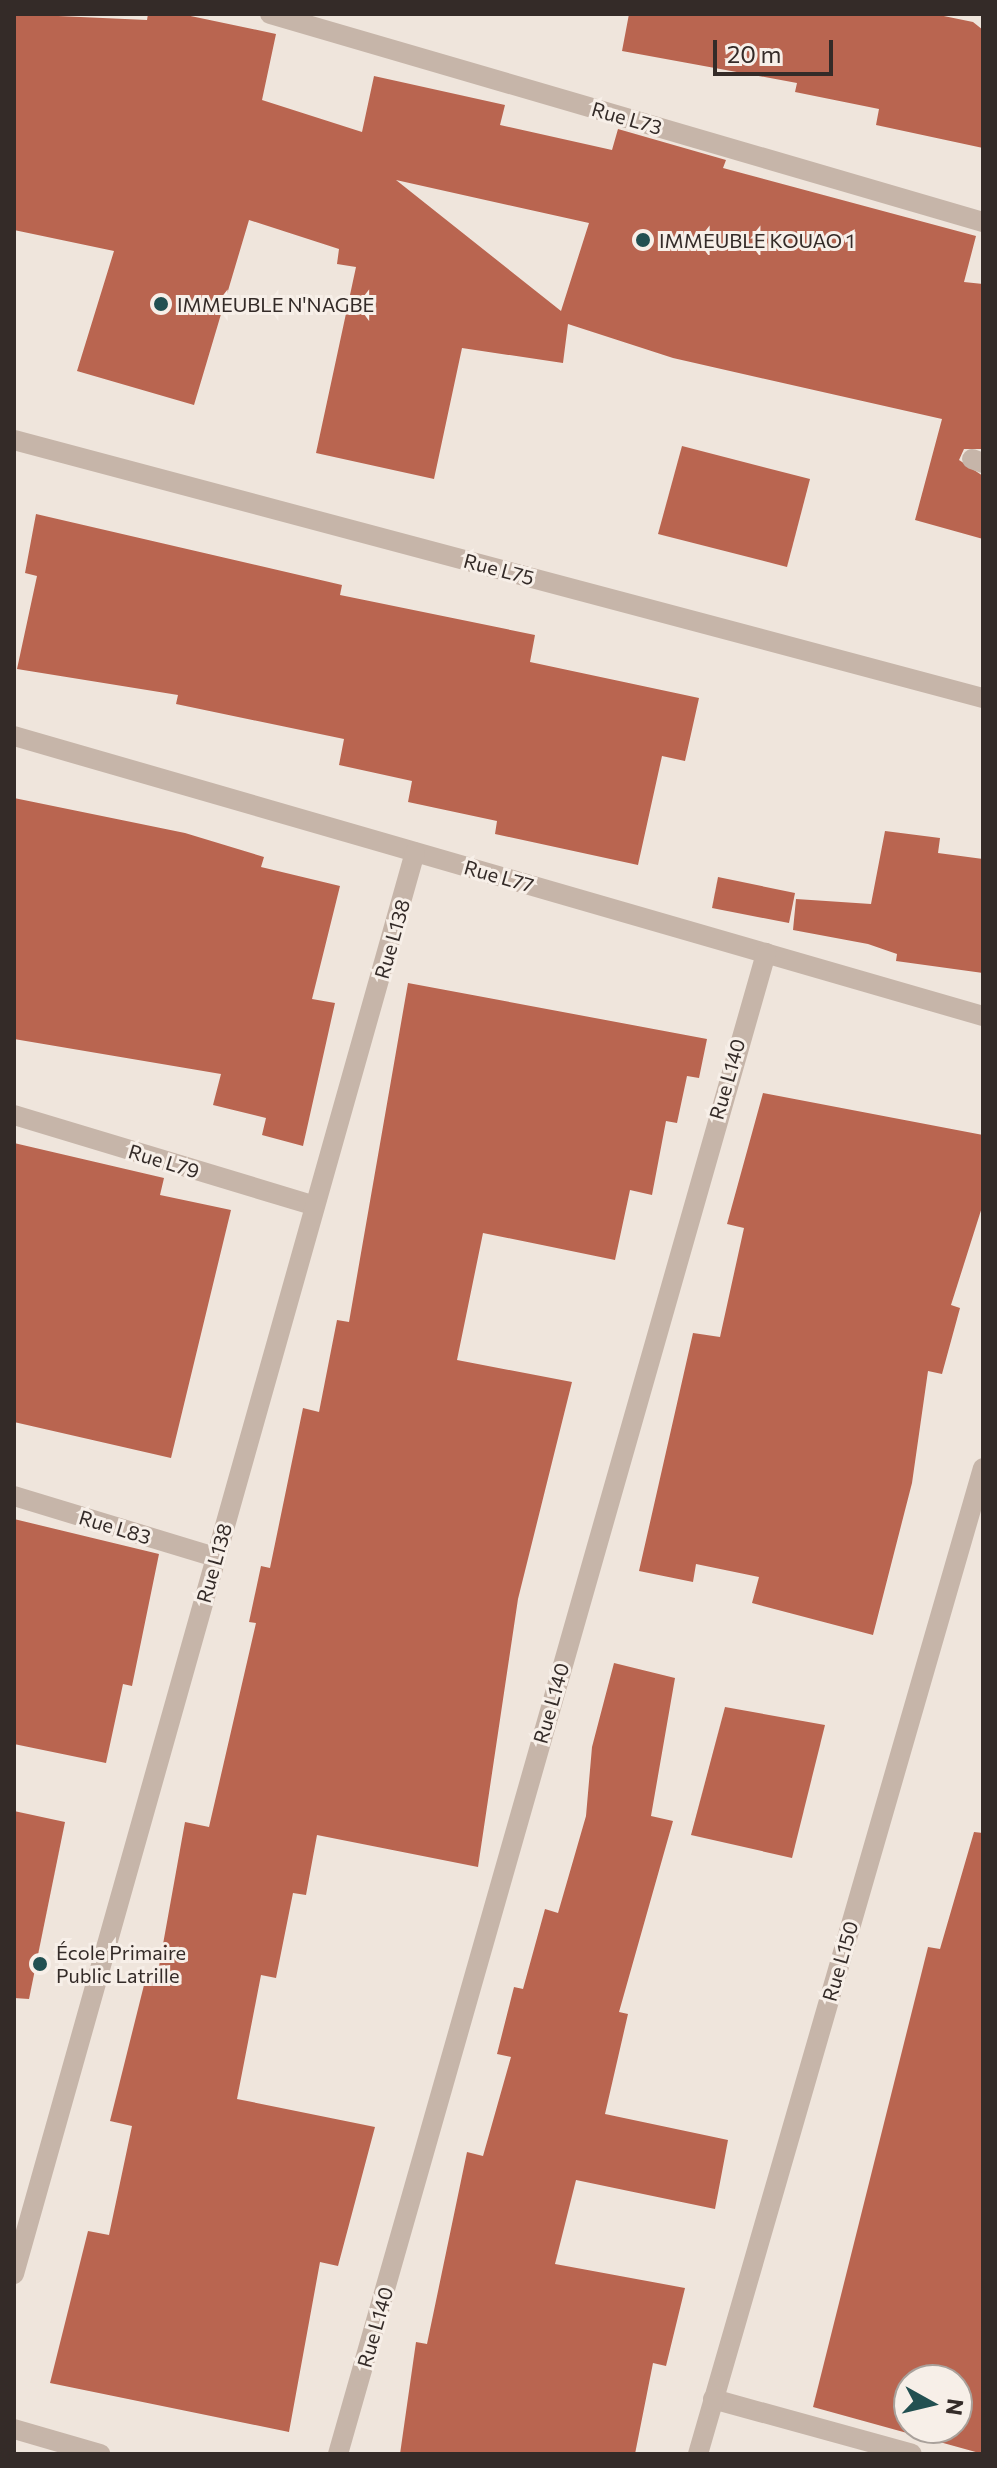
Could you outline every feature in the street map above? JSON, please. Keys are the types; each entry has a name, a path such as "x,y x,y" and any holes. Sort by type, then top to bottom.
{"street":[{"name":"Rue L73","path":"270,14 983,222"},
{"name":"Rue L75","path":"14,440 983,698"},
{"name":"Rue L77","path":"14,736 983,1016"},
{"name":"Rue L138","path":"14,2274 415,852"},
{"name":"Rue L140","path":"338,2454 766,953"},
{"name":"Rue L79","path":"14,1115 315,1206"},
{"name":"Rue L150","path":"698,2454 983,1468"},
{"name":"Rue L83","path":"14,1496 215,1557"},
{"path":"713,2399 912,2454"},
{"path":"14,2429 100,2454"}],"building":[{"path":"14,14 147,20 148,14 181,14 276,34 262,100 362,132 374,76 505,105 500,125 612,150 618,129 726,160 723,168 976,236 964,282 983,284 983,449 964,449 959,460 983,476 983,539 915,520 942,419 673,358 568,324 563,363 462,348 434,479 316,453 356,267 337,264 339,249 249,220 194,405 77,371 114,251 14,230","holes":["396,180 589,223 561,311"]},
{"path":"629,14 934,14 973,22 983,30 983,148 876,125 879,109 795,92 797,83 622,51"},
{"path":"682,446 810,479 787,567 658,534"},
{"path":"36,514 342,585 340,595 535,635 530,662 699,698 685,761 662,756 638,865 495,834 497,821 408,802 412,781 339,765 344,739 176,704 178,695 17,669 37,576 25,573"},
{"path":"14,798 185,833 264,857 261,867 340,886 312,999 335,1003 303,1146 262,1135 266,1118 213,1105 221,1074 14,1039"},
{"path":"885,831 940,838 938,853 983,859 983,973 896,961 897,954 868,944 793,930 796,899 871,904"},
{"path":"718,877 795,893 789,923 712,908"},
{"path":"408,983 707,1039 699,1078 687,1076 677,1123 666,1121 652,1195 630,1190 615,1260 483,1233 457,1360 572,1382 518,1599 478,1867 317,1835 306,1895 293,1893 276,1978 261,1975 237,2099 375,2127 338,2266 320,2262 289,2432 50,2383 88,2231 109,2235 132,2126 110,2121 145,1981 156,1983 185,1822 209,1827 256,1623 249,1622 261,1566 270,1568 303,1408 319,1412 337,1320 349,1322"},
{"path":"763,1093 983,1135 983,1204 951,1305 960,1308 942,1374 928,1371 912,1483 873,1635 752,1603 759,1577 696,1564 693,1582 639,1571 693,1333 720,1337 744,1228 727,1224"},
{"path":"14,1143 164,1178 160,1195 231,1210 171,1458 14,1422"},
{"path":"14,1519 159,1554 132,1686 123,1684 106,1763 14,1744"},
{"path":"614,1663 675,1678 651,1816 673,1821 619,2012 628,2014 605,2114 728,2140 715,2209 576,2180 555,2264 685,2288 666,2366 653,2363 635,2454 400,2454 416,2342 427,2344 467,2152 483,2156 511,2057 497,2054 514,1987 523,1989 545,1909 558,1913 586,1816 592,1747"},
{"path":"725,1707 825,1725 792,1858 691,1835"},
{"path":"14,1811 65,1822 29,1999 14,1998"},
{"path":"974,1832 983,1833 983,2454 947,2444 973,2444 973,2364 893,2364 893,2429 813,2407 928,1947 940,1949"}],"place":[{"name":"IMMEUBLE KOUAO 1","path":"643,240"},
{"name":"IMMEUBLE N'NAGBE","path":"161,304"},
{"name":"École Primaire Public Latrille","path":"40,1964"}]}
